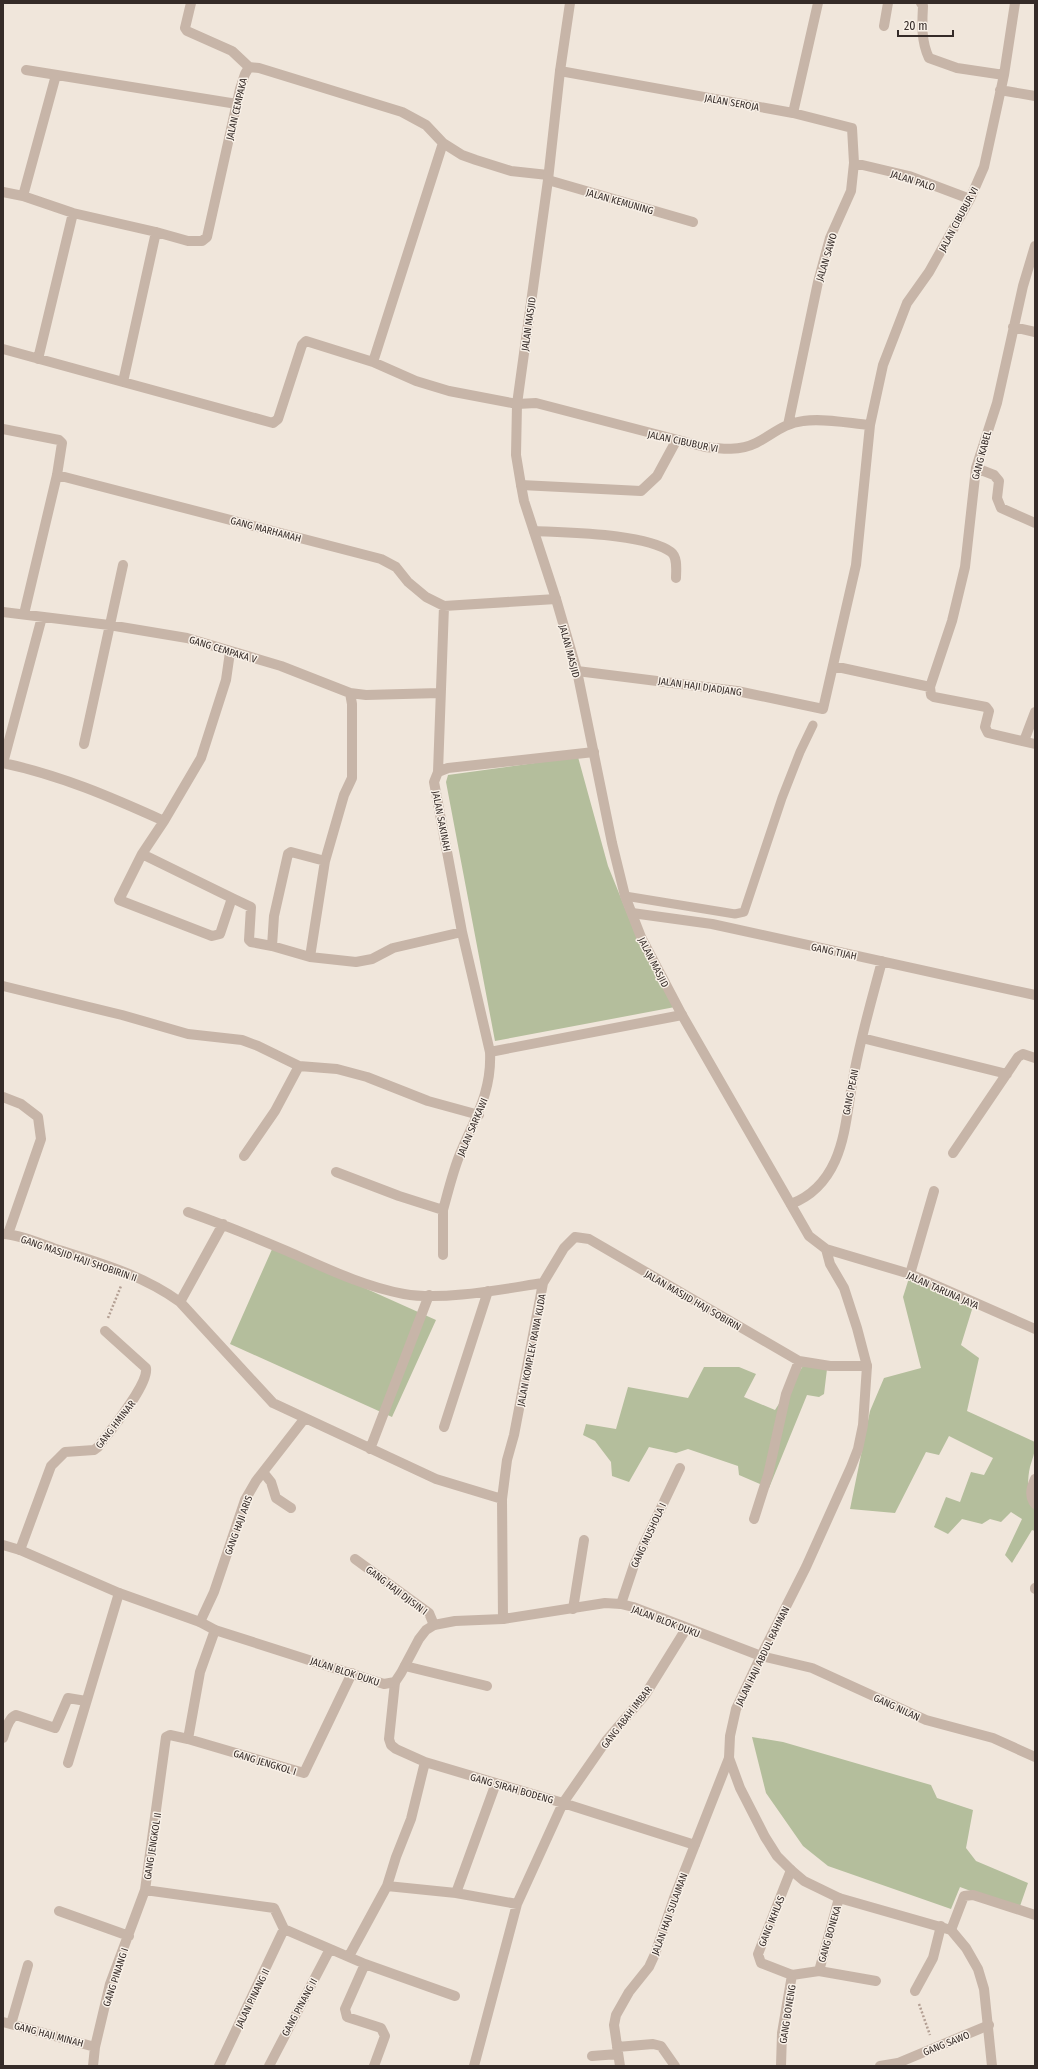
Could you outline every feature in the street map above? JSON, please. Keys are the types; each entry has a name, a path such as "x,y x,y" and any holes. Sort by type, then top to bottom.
{"street":[{"path":"191,3 185,28 187,31 232,51 249,67"},
{"name":"JALAN MASJID","path":"570,3 517,404 516,455 520,485 556,599 576,671 612,844 625,896 641,937 682,1015 809,1236 826,1249"},
{"path":"793,113 818,3"},
{"path":"884,26 888,3"},
{"path":"921,3 923,6 924,47 929,58 957,68 1004,75"},
{"name":"JALAN CIBUBUR VI","path":"823,709 856,565 870,425 883,365 907,303 929,272 970,199 984,167 1004,75 1015,3"},
{"name":"JALAN CEMPAKA","path":"3,192 23,196 73,213 188,241 202,241 207,237 244,74 249,67 259,68 402,112 426,125 443,143 462,155 510,171 548,178"},
{"path":"26,70 237,104"},
{"name":"JALAN SEROJA","path":"560,72 793,113"},
{"path":"23,196 56,75"},
{"path":"1000,90 1035,96"},
{"name":"JALAN SAWO","path":"788,425 818,282 830,238 848,200 854,163 852,128 793,113"},
{"path":"373,362 443,143"},
{"name":"JALAN PALO","path":"854,163 909,176 970,199"},
{"name":"JALAN KEMUNING","path":"548,178 693,222"},
{"path":"38,358 73,213"},
{"path":"3,349 123,382 156,232"},
{"name":"GANG KABEL","path":"930,688 952,622 965,567 976,468 997,403 1013,327 1035,246"},
{"path":"1013,327 1035,332"},
{"name":"JALAN CIBUBUR VI","path":"123,382 273,423 278,419 304,342 309,341 373,362 416,381 436,387 517,404 536,404 676,441 727,450 756,443 788,425 802,421 814,420 870,425"},
{"path":"3,429 61,441 62,443 57,475 24,614"},
{"path":"520,485 641,490 657,476 676,441"},
{"path":"976,468 994,475 999,481 997,498 1001,508 1035,523"},
{"name":"GANG MARHAMAH","path":"57,475 381,559 396,567 408,582 426,597 444,606"},
{"path":"534,531 622,538 648,543 671,552 675,556 676,578"},
{"path":"84,744 123,565"},
{"path":"444,606 556,599"},
{"name":"JALAN SAKINAH","path":"444,606 438,772 434,782 462,932 490,1052"},
{"name":"GANG CEMPAKA V","path":"3,612 109,625 187,638 281,666 350,693 366,695 440,693"},
{"path":"42,617 3,763 35,770 91,789 164,821"},
{"path":"230,652 226,680 201,758 164,821 142,854 119,898 122,902 216,936 220,934 232,898"},
{"path":"833,666 930,688 931,695 934,697 986,707 989,711 985,727 988,733 1035,744"},
{"name":"JALAN HAJI DJADJANG","path":"576,671 737,691 823,709"},
{"path":"310,957 325,860 344,795 352,778 350,693"},
{"path":"1024,741 1035,712"},
{"path":"438,772 448,768 594,752"},
{"path":"272,946 274,916 288,854 291,852 325,860"},
{"path":"142,854 251,907 249,940 251,942 272,946 310,957 356,962 372,959 393,948 462,932"},
{"name":"GANG TIJAH","path":"632,913 712,924 1035,995"},
{"name":"GANG PEAN","path":"791,1204 806,1198 820,1185 835,1162 840,1149 862,1038 882,961"},
{"path":"3,986 122,1015 188,1034 242,1040 300,1066 337,1069 367,1077 428,1101 479,1115"},
{"path":"490,1052 682,1015"},
{"path":"862,1038 1006,1074"},
{"name":"JALAN SARKAWI","path":"443,1255 443,1210 460,1155 479,1115 488,1086 491,1066 490,1052"},
{"path":"953,1153 1018,1057 1023,1054 1035,1058"},
{"path":"244,1156 272,1116 300,1066"},
{"path":"3,1097 21,1104 38,1117 41,1138 6,1234"},
{"path":"336,1172 399,1196 443,1210"},
{"path":"910,1274 934,1191"},
{"name":"JALAN KOMPLEK RAWA KUDA","path":"188,1212 223,1224 360,1283 405,1294 429,1296 488,1291 544,1283 514,1435 507,1460 502,1499 502,1619"},
{"path":"180,1302 223,1224"},
{"name":"GANG MASJID HAJI SHOBIRIN II","path":"6,1234 126,1272 164,1290 180,1302 272,1403 436,1479 502,1499"},
{"name":"JALAN MASJID HAJI SOBIRIN","path":"544,1283 564,1248 575,1237 589,1239 799,1361 830,1366 867,1366"},
{"name":"JALAN TARUNA JAYA","path":"826,1249 910,1274 1035,1330"},
{"name":"JALAN HAJI ABDUL RAHMAN","path":"826,1249 830,1264 844,1288 867,1366 863,1425 858,1449 806,1567 736,1709 730,1736 729,1758 740,1788 765,1837 777,1856 790,1870 804,1881 839,1898 951,1930 966,1948 978,1969 984,1989 989,2025 992,2066"},
{"path":"444,1427 488,1291"},
{"path":"370,1448 429,1296"},
{"name":"GANG HMINAR","path":"20,1550 51,1466 65,1452 94,1450 98,1447 137,1396 146,1375 146,1368 105,1331"},
{"path":"754,1519 768,1475 786,1394 799,1361"},
{"name":"GANG HAJI ARIS","path":"200,1622 214,1592 245,1500 262,1472 305,1418"},
{"name":"GANG MUSHOLA I","path":"621,1604 634,1565 680,1468"},
{"path":"262,1472 271,1482 276,1498 291,1508"},
{"path":"1035,1480 1032,1486 1031,1495 1035,1504"},
{"path":"573,1609 584,1540"},
{"name":"JALAN BLOK DUKU","path":"3,1545 20,1550 119,1593 200,1622 215,1630 384,1684 395,1682 419,1639 426,1630 434,1625 455,1621 502,1619 605,1603 621,1604 761,1656"},
{"name":"GANG HAJI DJISIN I","path":"355,1559 429,1613 434,1625"},
{"path":"68,1763 119,1593"},
{"path":"188,1739 200,1672 215,1630"},
{"name":"GANG ABAH IMBAR","path":"474,2066 517,1904 563,1803 606,1741 645,1695 688,1630"},
{"name":"GANG NILAN","path":"761,1656 812,1668 926,1720 993,1738 1035,1757"},
{"path":"405,1666 487,1686"},
{"name":"GANG JENGKOL I","path":"188,1739 304,1773 352,1674"},
{"name":"GANG SIRAH BODENG","path":"395,1682 389,1739 396,1749 424,1762 563,1803 695,1845"},
{"path":"3,1738 13,1716 16,1715 55,1728 68,1698 86,1701"},
{"name":"GANG JENGKOL II","path":"188,1739 170,1735 164,1740 154,1831 145,1890 274,1908 284,1930"},
{"name":"JALAN HAJI SULAIMAN","path":"620,2066 614,2025 616,2015 629,1992 649,1967 655,1954 674,1898 729,1758"},
{"path":"349,1956 387,1886 396,1857 411,1819 424,1762"},
{"path":"456,1892 496,1783"},
{"name":"GANG IKHLAS","path":"790,1870 758,1954 761,1963 792,1975"},
{"path":"387,1886 456,1892 517,1904"},
{"name":"GANG PINANG I","path":"93,2066 95,2047 110,1984 145,1890"},
{"path":"951,1930 964,1896 967,1895 974,1895 1035,1915"},
{"name":"GANG BONEKA","path":"819,1971 839,1898"},
{"path":"59,1911 128,1936"},
{"path":"915,1991 933,1958 941,1926"},
{"path":"284,1930 365,1964 455,1996"},
{"name":"JALAN PINANG II","path":"219,2066 284,1930"},
{"name":"GANG PINANG II","path":"269,2066 330,1949"},
{"path":"365,1964 345,2009 345,2014 381,2028 385,2036 374,2066"},
{"path":"7,2023 28,1965"},
{"name":"GANG BONENG","path":"781,2066 782,2033 792,1975 819,1971 876,1981"},
{"name":"GANG HAJI MINAH","path":"7,2023 95,2047"},
{"name":"GANG SAWO","path":"880,2066 898,2063 989,2025"},
{"path":"592,2056 654,2044 661,2046 675,2066"}],"lane":[{"path":"625,896 735,914 744,912 782,798 800,752 813,725"}],"path":[{"path":"105,1331 122,1281"},
{"path":"915,1991 934,2047"}],"green space":[{"path":"578,757 608,866 629,918 675,1007 495,1041 446,782 448,775"},
{"path":"273,1247 436,1320 392,1417 230,1344"},
{"path":"909,1278 974,1303 961,1345 979,1358 967,1411 1035,1442 1029,1472 1028,1486 1030,1505 1035,1509 1035,1531 1032,1530 1012,1563 1005,1555 1022,1519 1011,1512 1001,1522 990,1519 982,1524 962,1519 948,1534 934,1527 946,1497 960,1502 971,1472 984,1475 993,1458 949,1436 939,1455 926,1452 895,1513 850,1509 870,1411 884,1378 921,1368 903,1297"},
{"path":"803,1366 827,1369 824,1394 819,1397 807,1395 769,1488 739,1475 738,1466 688,1449 676,1453 649,1447 629,1482 612,1476 611,1462 595,1441 583,1435 586,1424 616,1429 628,1387 688,1398 704,1367 739,1367 756,1374 744,1397 775,1410"},
{"path":"752,1737 783,1742 931,1785 937,1798 973,1810 966,1848 976,1861 1028,1883 1019,1909 960,1887 951,1909 828,1866 803,1846 766,1793"}]}
